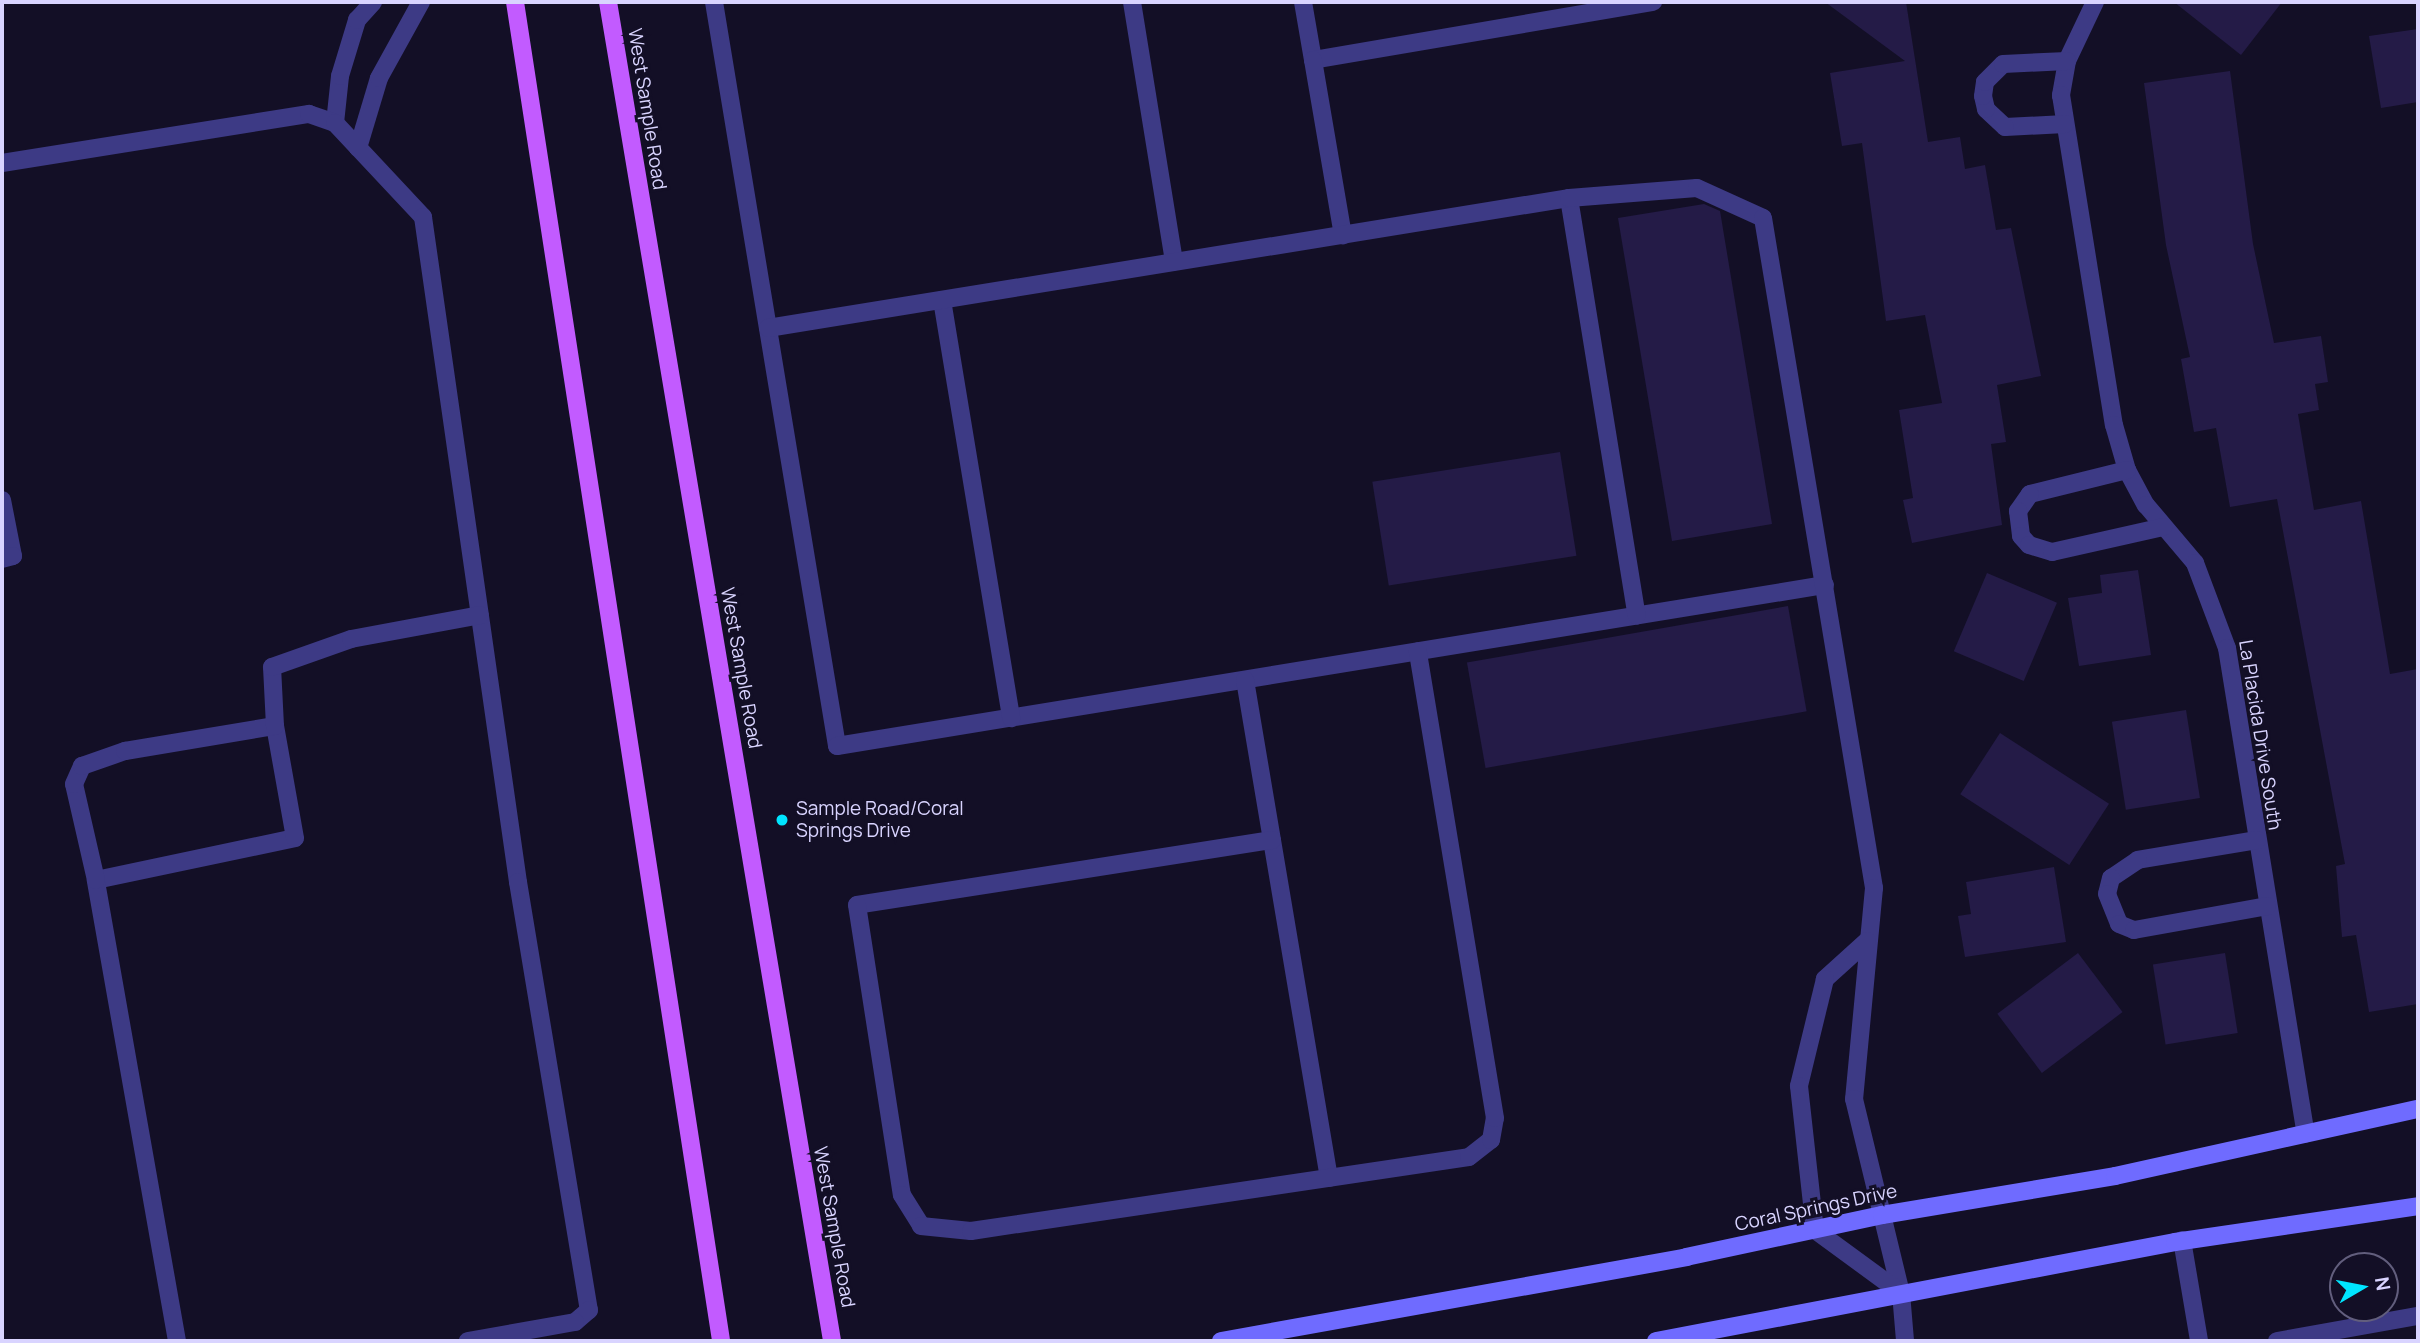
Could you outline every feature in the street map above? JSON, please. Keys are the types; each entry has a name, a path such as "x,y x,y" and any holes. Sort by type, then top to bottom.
{"main road":[{"path":"515,2 721,1341"},
{"name":"West Sample Road","path":"608,2 832,1341"},
{"name":"Coral Springs Drive","path":"1221,1341 1815,1230 1882,1215 2115,1176 2418,1109"},
{"path":"1656,1341 2182,1240 2418,1206"}],"street":[{"path":"335,123 340,76 354,31 373,2"},
{"path":"358,148 379,78 421,2"},
{"path":"714,2 837,746 1825,585"},
{"path":"1132,2 1174,262"},
{"path":"1303,2 1343,235"},
{"path":"1313,61 1653,2"},
{"name":"La Placida Drive South","path":"2095,2 2067,61 2062,96 2114,425 2127,470 2163,527 2194,563 2227,648 2306,1134"},
{"path":"2065,124 2005,127 1986,109 1983,96 1985,82 2003,64 2067,61"},
{"path":"2,163 309,114 335,123 423,217 480,615 589,1310 575,1322 468,1341"},
{"path":"768,328 1569,198 1698,188 1763,218 1874,888 1854,1099 1901,1293 1905,1341"},
{"path":"1569,198 1637,616"},
{"path":"942,300 1012,718"},
{"path":"2127,470 2030,494 2018,511 2021,536 2040,551 2052,552 2163,527"},
{"path":"2,500 13,556 2,559"},
{"path":"96,880 295,838 275,726 272,667 351,639 480,615"},
{"path":"1272,840 857,905 902,1195 921,1226 971,1231 1469,1157 1491,1140 1495,1118 1418,652"},
{"path":"1245,680 1329,1178"},
{"path":"177,1341 96,880 74,784 82,766 125,751 275,726"},
{"path":"2257,840 2138,860 2111,878 2107,894 2119,923 2134,930 2267,906"},
{"path":"1867,941 1825,979 1799,1086 1815,1230 1901,1293"},
{"path":"2182,1240 2199,1341"},
{"path":"2277,1341 2418,1316"}],"building":[{"path":"1825,2 1906,2 1928,142 1960,137 1965,169 1985,165 1996,230 2011,228 2041,376 1997,385 2006,442 1991,444 2002,525 1912,543 1903,500 1913,498 1899,410 1942,403 1925,315 1886,321 1862,143 1842,146 1830,73 1905,61"},
{"path":"2174,2 2282,2 2241,55"},
{"path":"2418,29 2418,102 2381,108 2369,36"},
{"path":"2230,71 2253,244 2274,343 2321,336 2328,382 2315,384 2319,410 2298,414 2314,510 2361,501 2390,674 2418,669 2418,1004 2369,1012 2356,935 2342,937 2336,866 2345,864 2277,499 2230,507 2216,428 2194,432 2181,359 2190,357 2166,245 2144,83"},
{"path":"1704,204 1720,211 1772,524 1672,541 1618,218"},
{"path":"1560,452 1576,556 1389,585 1372,482"},
{"path":"2138,570 2151,655 2079,666 2068,598 2102,593 2100,575"},
{"path":"1987,573 2057,603 2024,681 1954,651"},
{"path":"1788,606 1807,711 1486,768 1467,663"},
{"path":"2186,710 2200,798 2126,810 2112,722"},
{"path":"2000,733 2109,804 2069,865 1960,794"},
{"path":"2054,867 2066,942 1965,957 1958,916 1971,914 1966,882"},
{"path":"2078,953 2123,1012 2042,1073 1997,1014"},
{"path":"2225,953 2238,1033 2166,1044 2153,964"}],"place":[{"name":"Sample Road/Coral Springs Drive","path":"782,820"}]}
